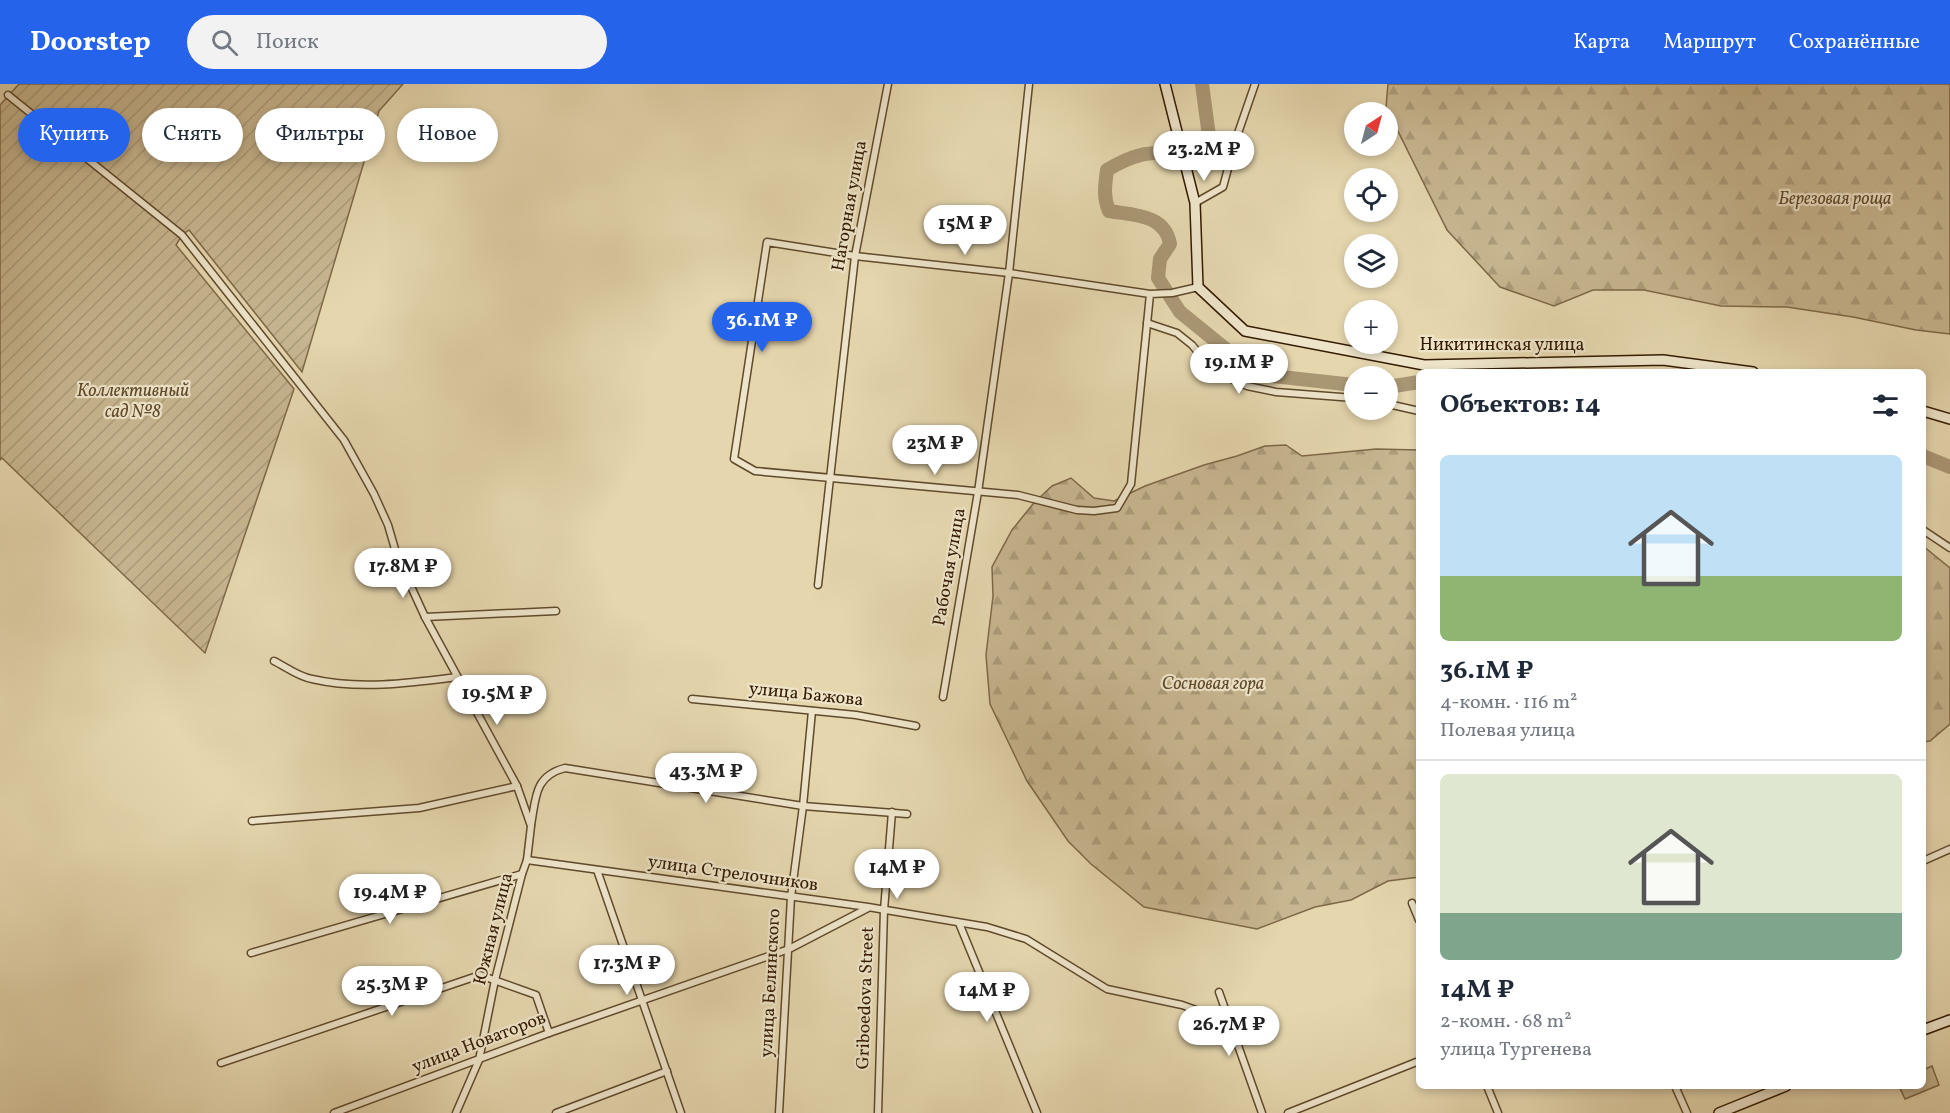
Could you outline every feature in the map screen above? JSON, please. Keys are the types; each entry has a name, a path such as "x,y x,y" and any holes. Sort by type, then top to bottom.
{"street":[{"name":"Нагорная улица","path":"818,585 855,256 888,84"},
{"name":"Рабочая улица","path":"943,697 978,492 1009,273 1029,84"},
{"path":"1150,294 1131,484 1117,508 1094,511 1077,510 1018,495 755,471 734,459 767,242 855,256 1009,273 1150,294 1172,293 1198,287 1195,203 1165,84"},
{"path":"1195,203 1223,187 1236,139 1256,84"},
{"name":"Южная улица","path":"9,95 182,235 344,440 388,525 397,556 425,617 517,786 531,826 527,860 495,980 479,1060 456,1113"},
{"name":"Никитинская улица","path":"1198,287 1245,332 1424,365 1663,360 1730,369"},
{"path":"1147,323 1177,333 1192,345 1206,362 1225,376 1247,386 1276,392 1344,397"},
{"path":"1398,406 1416,410"},
{"path":"1926,412 1950,418"},
{"path":"1926,532 1950,548"},
{"path":"425,617 556,611"},
{"path":"274,661 310,679 344,683 390,684 457,677"},
{"name":"улица Бажова","path":"692,699 856,715 916,726"},
{"name":"улица Белинского","path":"779,1113 791,897 812,711"},
{"path":"531,826 539,786 553,771 565,768 802,806 906,814"},
{"path":"252,821 419,808 517,786"},
{"name":"Griboedova Street","path":"878,1113 884,910 892,812"},
{"path":"1926,860 1950,849"},
{"name":"улица Стрелочников","path":"527,860 868,907 987,927 1026,939 1107,989 1182,1005 1210,1015 1233,1032"},
{"path":"597,870 681,1113"},
{"path":"251,953 522,874"},
{"path":"1412,903 1416,913"},
{"name":"улица Новаторов","path":"334,1113 549,1033 789,949 868,907"},
{"path":"958,923 1037,1113"},
{"path":"221,1063 480,975 536,995 549,1033"},
{"path":"1219,992 1262,1113"},
{"path":"1926,1029 1950,1020"},
{"path":"1288,1113 1416,1061"},
{"path":"556,1113 667,1071"},
{"path":"1488,1089 1498,1113"},
{"path":"1676,1089 1687,1113"},
{"path":"1719,1113 1779,1089"}],"green space":[{"name":"Коллективный сад №8","path":"19,84 403,84 382,108 255,108 255,162 364,162 302,372 189,230 182,235 176,245 294,389 205,653 2,458 0,460 0,105"},
{"name":"Березовая роща","path":"1388,84 1950,84 1950,334 1787,307 1721,306 1644,290 1593,290 1554,306 1500,287 1447,230 1398,131 1398,102 1386,102"},
{"name":"Сосновая гора","path":"1286,445 1302,456 1376,449 1416,450 1416,877 1388,881 1351,900 1315,907 1257,929 1144,907 1091,864 1068,841 1027,781 990,704 986,655 993,596 992,567 1012,530 1033,504 1052,486 1071,478 1094,498 1114,501 1145,486 1265,446"},
{"path":"1926,548 1950,568 1950,724 1930,741 1926,742"},
{"path":"1932,1066 1939,1085 1905,1099 1900,1089 1926,1089 1926,1069"}],"waterway":[{"path":"1192,153 1206,145 1209,136 1202,84"},
{"path":"1174,153 1139,156 1116,165 1107,170 1105,191 1109,211 1138,215 1155,221 1167,234 1170,244 1160,259 1158,278 1180,312 1244,364 1263,375 1344,384"},
{"path":"1398,385 1416,382"},
{"path":"1926,457 1950,467"}]}
